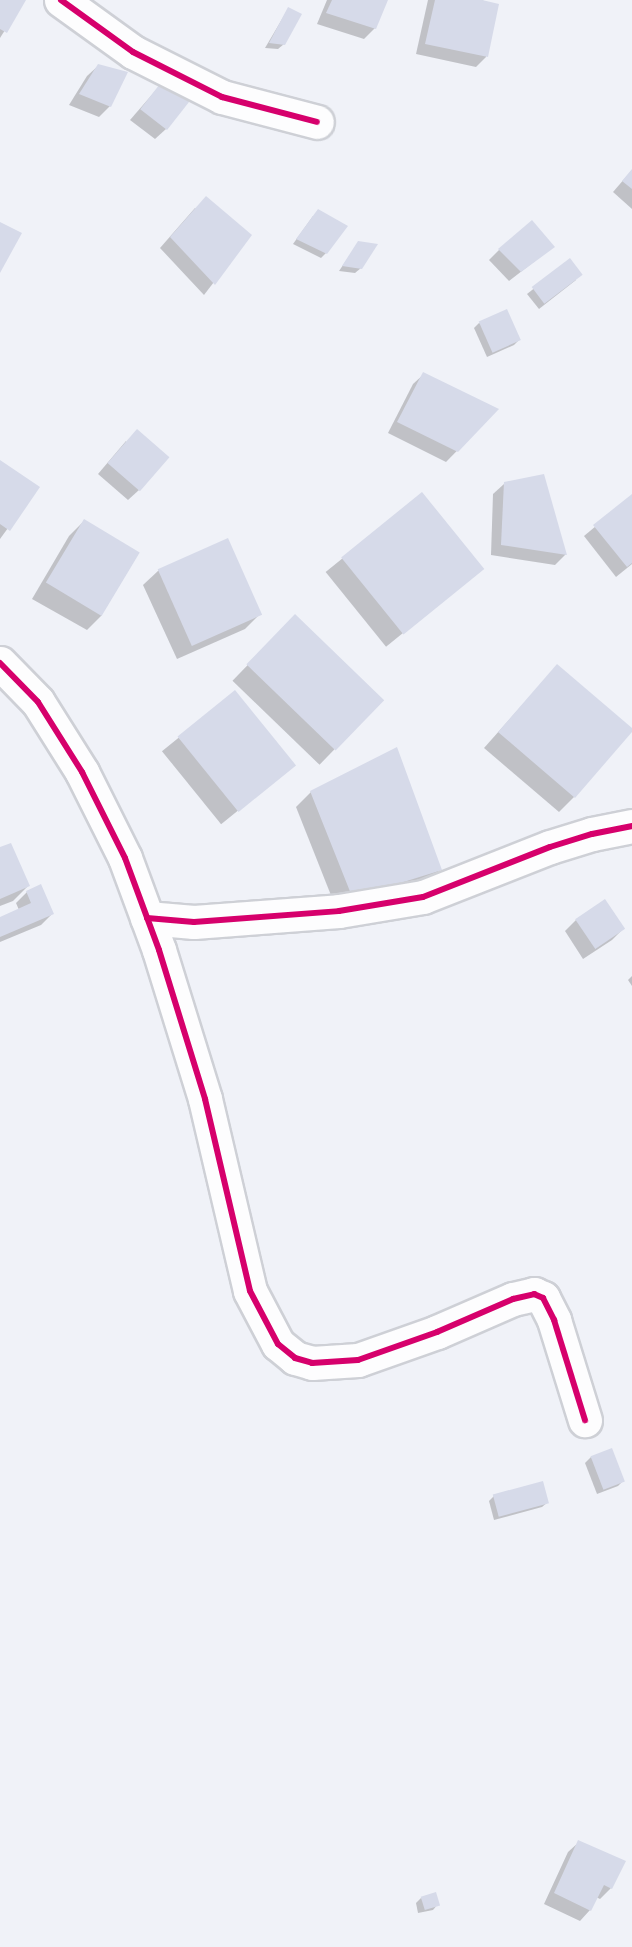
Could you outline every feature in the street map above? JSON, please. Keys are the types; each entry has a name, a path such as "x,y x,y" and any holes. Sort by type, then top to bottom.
{"street":[{"path":"61,0 133,52 213,93 267,111 317,122"},
{"path":"0,663 38,702 82,772 125,858 147,918 205,1099 250,1291 278,1344 295,1358 312,1363 358,1360 437,1332 513,1299 534,1294 543,1298 554,1320 585,1420"},
{"path":"147,918 194,922 339,911 423,897 550,847 592,834 632,826"}],"building":[{"path":"0,0 26,0 7,33 0,29"},
{"path":"332,0 388,0 376,29 326,13"},
{"path":"435,0 482,0 499,4 488,57 425,44"},
{"path":"288,7 302,14 285,45 269,43"},
{"path":"98,64 128,72 111,107 79,94"},
{"path":"163,80 190,101 167,130 140,109"},
{"path":"632,169 632,189 622,181"},
{"path":"206,196 252,235 215,285 170,237"},
{"path":"318,209 348,226 327,254 296,239"},
{"path":"532,220 555,247 521,272 498,249"},
{"path":"0,222 22,233 0,273"},
{"path":"358,241 378,244 362,269 342,266"},
{"path":"570,258 583,275 544,304 532,287"},
{"path":"507,309 521,340 493,353 479,322"},
{"path":"423,372 499,409 458,452 397,422"},
{"path":"137,429 169,457 140,491 107,463"},
{"path":"0,460 40,487 10,531 0,524"},
{"path":"544,474 567,555 501,545 504,482"},
{"path":"422,492 484,569 403,634 341,557"},
{"path":"632,494 632,563 627,567 593,525"},
{"path":"84,519 140,552 102,616 46,582"},
{"path":"228,538 262,615 192,646 158,569"},
{"path":"295,614 384,700 336,750 246,664"},
{"path":"557,664 632,728 632,732 575,798 498,732"},
{"path":"235,690 296,765 239,812 177,737"},
{"path":"397,747 442,870 397,884 381,893 353,899 310,791"},
{"path":"11,843 30,886 0,899 0,847"},
{"path":"41,884 54,914 0,937 0,917 31,903 26,891"},
{"path":"605,899 625,929 595,949 575,919"},
{"path":"612,1448 625,1482 603,1490 591,1456"},
{"path":"543,1481 549,1503 499,1517 493,1494"},
{"path":"578,1840 626,1861 612,1889 604,1885 591,1911 554,1893"},
{"path":"436,1892 440,1905 425,1910 421,1897"}],"cycle path":[{"path":"61,0 133,52 222,97 317,122"},
{"path":"0,663 38,702 82,772 125,858 159,950 205,1099 250,1291 278,1344 295,1358 312,1363 358,1360 437,1332 513,1299 534,1294 543,1298 554,1320 585,1420"},
{"path":"147,918 194,922 339,911 423,897 550,847 592,834 632,826"}]}
